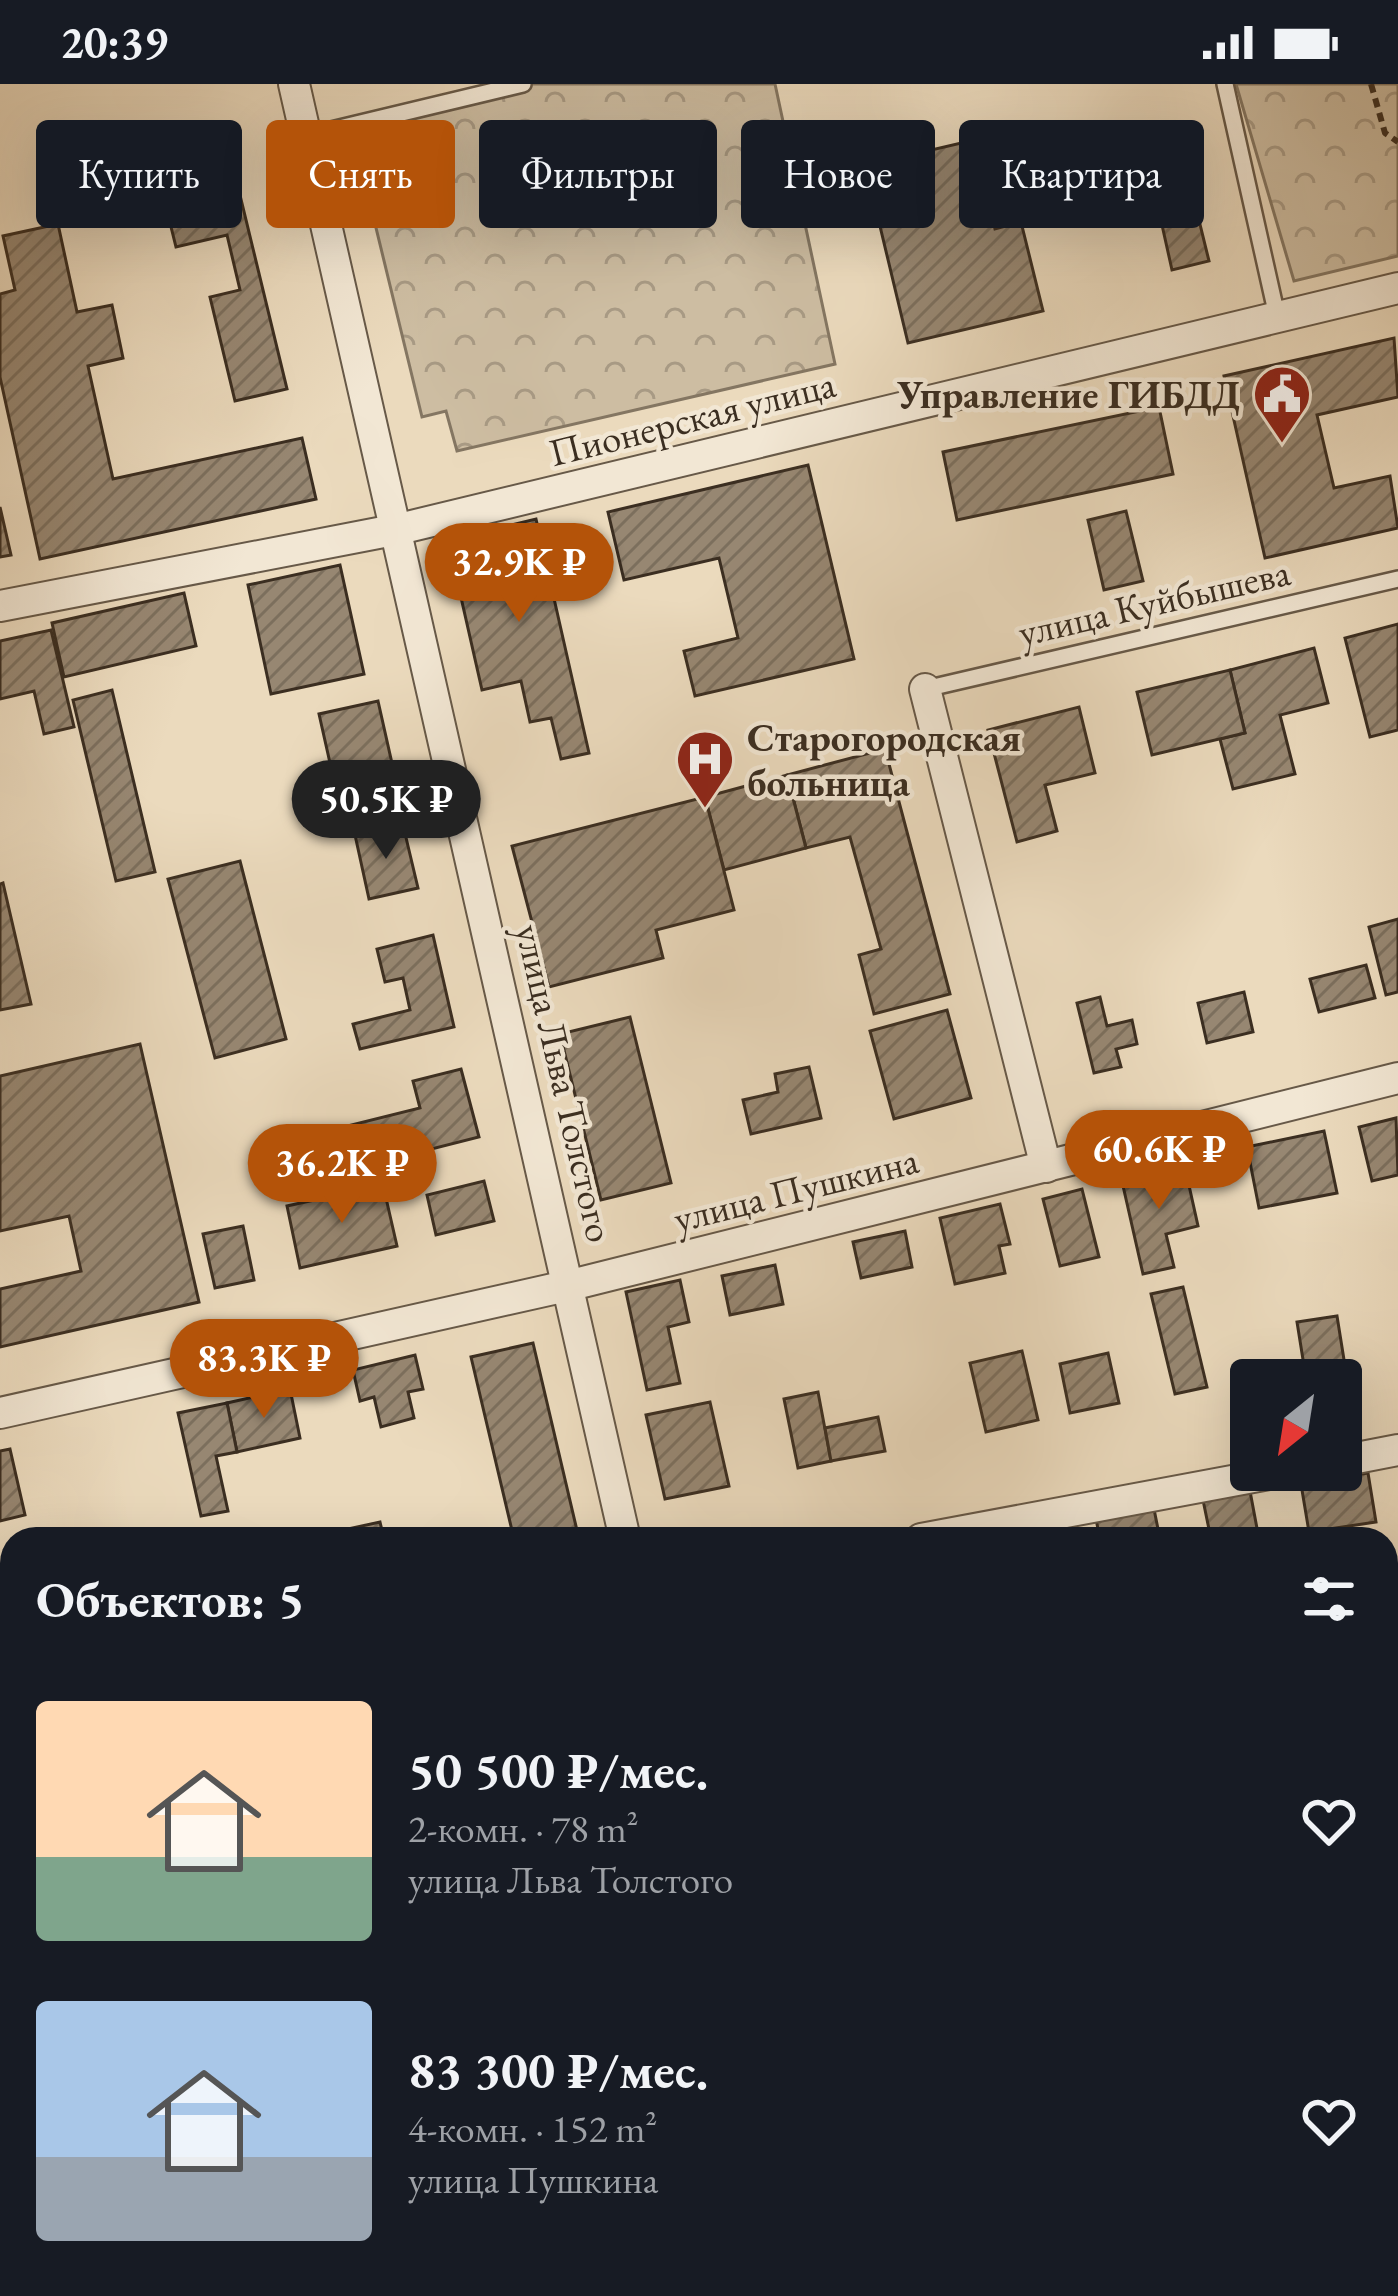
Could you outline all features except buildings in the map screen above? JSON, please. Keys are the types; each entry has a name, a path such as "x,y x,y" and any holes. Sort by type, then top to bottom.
{"street":[{"name":"улица Льва Толстого","path":"294,84 302,120"},
{"name":"улица Льва Толстого","path":"328,228 572,1285 622,1527"},
{"name":"Пионерская улица","path":"0,606 399,529 1398,288"},
{"path":"925,689 1046,1167"},
{"name":"улица Пушкина","path":"0,1413 572,1285 1398,1078"},
{"path":"1362,1457 1398,1450"},
{"path":"985,1527 1230,1481"}],"lane":[{"path":"373,120 523,84"},
{"path":"1225,84 1277,316"},
{"name":"улица Куйбышева","path":"925,689 1398,580"}],"path":[{"path":"1371,84 1385,133 1398,142"}],"green space":[{"path":"523,84 775,84 783,120 741,120 741,228 806,228 835,364 457,451 446,411 422,417 376,228 455,228 455,120 372,120"},
{"path":"1236,84 1398,84 1398,256 1294,281"}],"place":[{"name":"Управление ГИБДД","path":"1282,445"},
{"name":"Старогородская больница","path":"705,810"}]}
